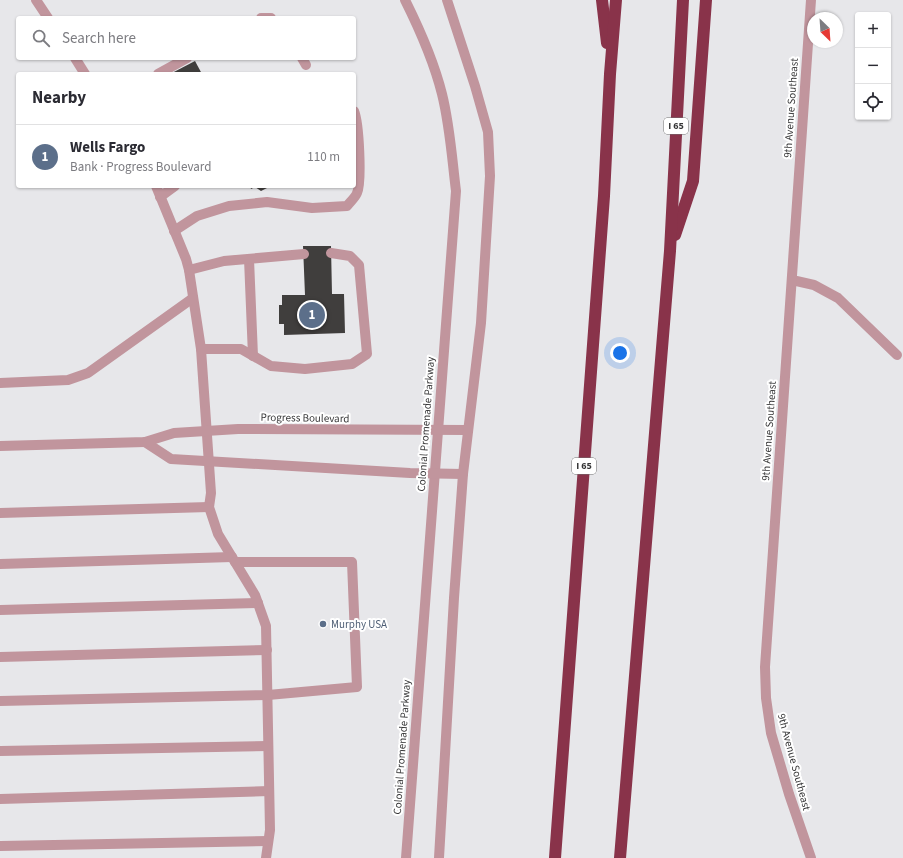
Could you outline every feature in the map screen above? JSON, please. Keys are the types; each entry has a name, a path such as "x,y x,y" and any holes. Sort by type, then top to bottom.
{"highway":[{"path":"602,0 610,74"},
{"name":"I 65","path":"555,858 603,203 610,74 616,0"},
{"name":"I 65","path":"620,858 670,251 683,0"},
{"path":"670,251 693,181 706,0"}],"street":[{"path":"36,0 47,16"},
{"name":"Colonial Promenade Parkway","path":"405,0 420,30 442,94 450,135 456,191 406,858"},
{"path":"439,858 453,606 463,474 481,323 490,176 488,132 475,86 447,0"},
{"name":"9th Avenue Southeast","path":"810,858 789,794 772,733 766,698 765,667 811,0"},
{"path":"76,60 84,72"},
{"path":"162,72 183,60"},
{"path":"174,231 197,216 229,206 267,202 312,208 347,206 356,193 358,183 359,150 356,127"},
{"path":"157,188 188,270 201,349 209,461 209,507 218,534 255,595 266,626 270,830 266,858"},
{"path":"160,197 172,188"},
{"path":"201,349 241,349 271,366 305,368 352,364 367,354 359,265 350,256 331,253"},
{"path":"188,270 224,261 304,254"},
{"path":"249,259 253,356"},
{"path":"792,280 814,285 838,298 897,355"},
{"path":"0,383 68,380 88,373 192,298"},
{"name":"Progress Boulevard","path":"0,446 145,442 174,432 207,430 468,430"},
{"path":"145,442 171,459 434,474 463,474"},
{"path":"0,513 209,507"},
{"path":"0,564 233,560 352,562 357,687 268,695 0,701"},
{"path":"0,610 258,603"},
{"path":"0,657 267,650"},
{"path":"0,751 268,746"},
{"path":"0,799 269,791"},
{"path":"0,846 268,841"}],"building":[{"path":"195,61 201,72 174,72"},
{"path":"256,188 267,188 261,191"},
{"path":"303,246 331,246 332,294 344,294 345,333 284,335 284,324 279,324 279,305 282,305 282,295 305,295"}],"place":[{"name":"Wells Fargo","path":"312,315"},
{"name":"Murphy USA","path":"323,624"}]}
